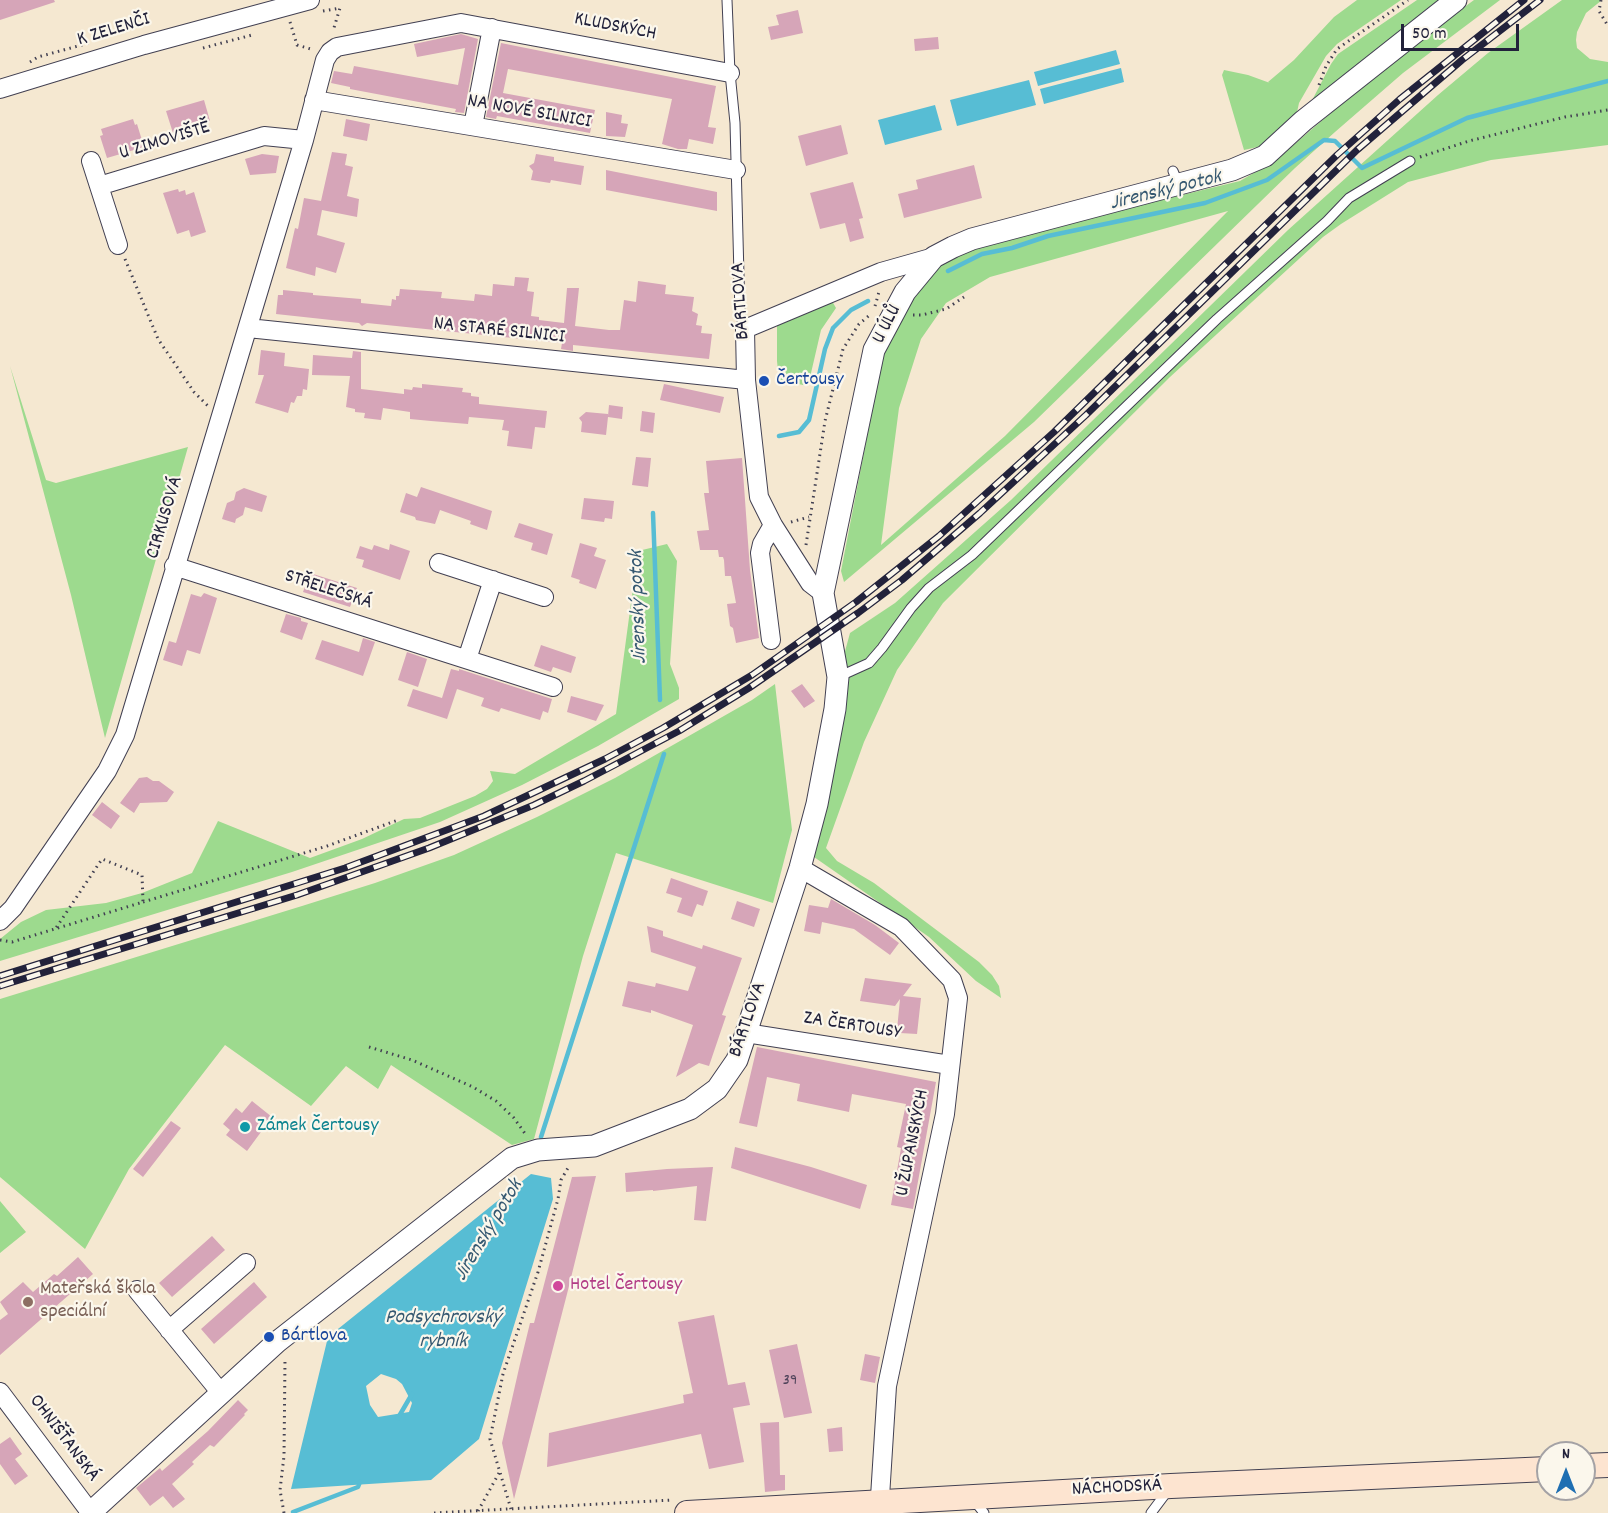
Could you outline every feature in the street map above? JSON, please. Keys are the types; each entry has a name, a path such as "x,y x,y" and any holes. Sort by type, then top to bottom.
{"main road":[{"name":"NÁCHODSKÁ","path":"684,1506 734,1512 978,1505 1171,1486 1536,1470"}],"street":[{"path":"745,329 881,272 934,257 972,239 1176,178 1232,170 1265,156 1304,121 1456,0"},
{"name":"K ZELENČI","path":"0,89 144,45 315,6"},
{"name":"KLUDSKÝCH","path":"334,42 461,23 730,73"},
{"path":"473,126 492,28"},
{"path":"314,100 325,60 334,42"},
{"name":"NA NOVÉ SILNICI","path":"314,100 736,170"},
{"name":"CIRKUSOVÁ","path":"0,921 13,908 107,771 125,735 304,140 314,100"},
{"name":"U ZIMOVIŠTĚ","path":"99,186 264,136 304,140"},
{"path":"91,160 118,245"},
{"name":"U ÚLŮ","path":"824,597 874,350 905,292 934,257"},
{"name":"NA STARÉ SILNICI","path":"248,328 746,380"},
{"name":"BÁRTLOVA","path":"90,1513 285,1336 512,1158 538,1150 594,1146 690,1108 717,1089 737,1060 800,868 817,804 835,709 838,677 824,597 810,583 793,557 782,524 759,497 746,380 745,329"},
{"path":"771,640 760,553 762,544 782,524"},
{"path":"438,563 544,597"},
{"name":"STŘELEČSKÁ","path":"174,566 553,687"},
{"path":"467,659 493,580"},
{"name":"U ŽUPANSKÝCH","path":"800,868 901,927 952,980 958,998 945,1114 887,1386 879,1508"},
{"name":"ZA ČERTOUSY","path":"746,1033 950,1065"},
{"path":"170,1330 246,1263"},
{"path":"137,1290 221,1393"},
{"name":"OHNIŠŤANSKÁ","path":"0,1392 90,1513"}],"lane":[{"name":"BÁRTLOVA","path":"727,0 735,123 740,314 745,329"},
{"path":"838,677 869,663 903,617 929,588 972,555 1217,319 1327,221 1349,198 1410,161"},
{"path":"1151,1513 1171,1486"}],"path":[{"path":"1316,93 1326,66 1336,49 1408,0"},
{"path":"1601,0 1599,11 1608,26"},
{"path":"281,21 289,19 297,45 314,50 320,42 334,42 340,8 315,6"},
{"path":"196,49 257,32"},
{"path":"1410,161 1469,141 1565,117 1608,110"},
{"path":"118,245 125,250 124,257 158,339 194,392 220,417"},
{"path":"793,557 805,551 825,421 843,349 859,324 874,312 881,272"},
{"path":"893,314 922,315 946,309 964,297"},
{"path":"782,524 810,516"},
{"path":"0,940 12,942 327,846 398,820"},
{"path":"56,928 102,859 142,875 143,902"},
{"path":"369,1047 412,1060 489,1096 514,1118 538,1150"},
{"path":"511,1509 490,1439 502,1374 538,1272 558,1199 561,1179 569,1166"},
{"path":"284,1513 280,1490 284,1456 285,1356"},
{"path":"478,1511 500,1472"},
{"path":"434,1513 511,1509 684,1506"}],"green space":[{"path":"1357,0 1401,0 1337,44 1326,56 1299,103 1296,117 1262,146 1244,150 1222,75 1224,70 1270,83 1268,82 1294,60 1334,17"},
{"path":"1417,0 1449,0 1307,110 1338,54"},
{"path":"1474,0 1500,0 1403,73 1335,132 1295,168 1034,422 844,582 841,571 883,354 903,312 925,280 946,257 978,244 1240,181 1276,160 1390,62","holes":["1228,211 1005,436 881,545 899,408 921,339 946,303 990,277"]},
{"path":"1562,0 1602,0 1586,13 1577,32 1576,40 1577,48 1590,59 1608,62 1608,145 1491,160 1408,182 1323,237 1170,377 943,603 897,670 864,742 826,848 837,861 874,883 979,962 999,986 1001,998 976,981 929,937 814,857 841,666 850,633 895,603 1011,500 1288,230 1438,95 1488,53"},
{"path":"832,301 836,308 821,330 808,386 779,380 777,324"},
{"path":"10,366 46,480 56,483 188,447 105,738 71,595"},
{"path":"667,544 677,561 670,664 679,688 679,699 598,746 522,785 440,822 292,872 0,961 0,939 21,922 46,910 106,903 142,893 192,873 218,821 310,858 362,839 404,819 420,818 475,796 487,789 493,781 490,771 515,774 616,714 638,551"},
{"path":"775,684 792,830 773,903 616,853 583,956 534,1139 512,1145 391,1065 378,1089 346,1066 311,1106 225,1045 129,1169 85,1249 0,1177 0,999 375,883 454,855 615,778 752,700"},
{"path":"0,1201 26,1232 0,1253"}],"water":[{"path":"1116,50 1120,64 1038,86 1034,72"},
{"path":"1121,68 1124,82 1044,104 1040,89"},
{"path":"1029,80 1036,105 957,126 950,100"},
{"path":"935,105 942,130 885,145 878,120"},
{"name":"Podsychrovský rybník","path":"531,1174 551,1178 553,1199 479,1439 431,1480 291,1489 328,1337","holes":["381,1374 396,1379 402,1384 412,1403 409,1412 378,1417 370,1405 366,1386"]}],"building":[{"path":"0,0 54,0 55,2 0,20"},
{"path":"798,10 803,33 771,40 768,27 779,25 776,15"},
{"path":"461,34 478,39 464,113 455,112 456,109 350,89 350,87 331,83 334,71 352,74 354,66 458,85 465,48 417,57 414,44"},
{"path":"938,37 939,49 915,51 914,39"},
{"path":"501,43 716,86 708,127 716,128 713,144 689,139 687,149 678,149 662,144 672,99 508,69 503,93 595,110 590,133 497,116 496,119 486,117"},
{"path":"204,100 210,121 173,133 166,111"},
{"path":"606,112 622,115 621,123 628,124 625,137 606,136"},
{"path":"133,119 135,125 137,124 144,147 107,158 100,136 103,135 101,129"},
{"path":"346,119 370,124 367,141 343,136"},
{"path":"841,125 848,154 806,166 798,136"},
{"path":"332,152 347,154 345,165 353,167 347,196 359,199 357,217 322,210 317,235 345,243 336,273 316,267 315,276 286,268 295,228 298,229 304,198 321,201"},
{"path":"262,154 279,156 276,173 250,175 245,159"},
{"path":"536,154 554,157 554,161 584,166 581,185 551,180 550,183 531,180 533,171 529,166 534,163"},
{"path":"974,165 982,198 904,218 898,194 918,189 916,180"},
{"path":"606,170 717,192 717,211 606,190"},
{"path":"853,182 863,218 859,219 864,238 850,242 845,223 820,229 810,193"},
{"path":"178,189 179,192 185,190 186,195 194,192 206,232 191,237 189,230 177,234 163,193"},
{"path":"515,277 529,278 527,291 534,292 531,316 539,317 539,320 564,323 567,288 579,288 575,326 609,330 620,330 624,300 636,302 638,281 666,285 665,294 694,297 692,311 698,314 696,325 702,326 701,333 712,334 709,359 573,345 573,351 561,349 562,343 367,323 362,326 359,323 276,314 278,295 283,295 283,290 361,299 361,303 391,306 392,299 396,300 396,296 399,296 400,289 442,292 441,298 474,301 475,294 492,296 493,284 514,286"},
{"path":"261,350 285,353 284,366 309,369 307,390 303,389 302,396 297,396 294,403 291,402 288,413 255,403 264,375 258,375"},
{"path":"353,351 361,352 361,389 404,394 404,389 422,388 422,384 463,388 462,392 479,397 479,404 547,411 545,428 535,427 532,449 507,446 509,431 502,430 504,420 469,417 468,424 410,419 410,412 383,408 381,420 364,418 365,413 355,412 355,409 346,407 350,376 312,375 313,355 352,358"},
{"path":"664,384 724,397 720,413 660,400"},
{"path":"609,405 623,407 622,419 608,417 606,435 581,432 582,422 579,418 586,412 608,414 608,416"},
{"path":"642,411 655,413 653,433 640,431"},
{"path":"636,457 651,458 648,487 632,485"},
{"path":"742,458 750,570 759,638 736,643 733,628 730,626 727,604 736,603 731,576 725,576 724,560 723,557 719,557 718,550 700,550 697,531 709,530 704,493 709,493 706,461"},
{"path":"421,487 492,511 487,530 470,524 471,521 440,510 435,524 416,520 415,517 400,512 406,493 417,497"},
{"path":"244,488 267,496 262,512 245,507 243,515 236,519 235,523 222,519 227,503 234,500 236,492"},
{"path":"584,498 614,501 612,519 605,518 604,522 581,519"},
{"path":"519,523 553,534 547,555 531,550 533,543 514,537"},
{"path":"580,543 597,548 594,556 606,560 596,589 579,583 580,580 571,577"},
{"path":"390,544 410,551 400,580 362,567 364,560 356,558 360,546 372,550 374,545 389,550"},
{"path":"310,573 357,588 350,607 303,592"},
{"path":"204,593 217,598 200,654 187,650 182,666 163,660 169,641 176,643 191,594 201,597"},
{"path":"286,614 301,618 301,621 308,623 302,640 280,632"},
{"path":"363,638 375,642 363,676 315,659 322,640 359,652"},
{"path":"541,645 576,657 571,673 553,667 551,672 534,666"},
{"path":"407,652 427,659 418,687 398,680"},
{"path":"451,669 459,671 459,669 552,699 548,713 543,711 540,720 501,708 499,712 481,706 484,698 457,689 447,719 407,706 413,689 442,698"},
{"path":"802,684 815,701 804,708 791,691"},
{"path":"571,696 604,705 596,721 567,712"},
{"path":"147,777 153,781 159,781 174,792 167,802 140,803 134,813 120,803 139,778"},
{"path":"102,802 120,816 111,829 92,815"},
{"path":"671,878 708,891 703,906 697,904 692,917 677,912 682,898 666,893"},
{"path":"831,899 875,925 899,943 890,955 854,929 822,922 820,934 804,931 809,905 828,908"},
{"path":"737,901 760,909 754,927 731,919"},
{"path":"647,926 663,931 663,936 702,949 703,945 742,958 722,1015 726,1016 709,1066 699,1063 676,1077 693,1025 651,1010 651,1013 622,1006 628,981 655,987 656,983 688,991 696,967 651,952"},
{"path":"865,978 912,984 903,996 921,998 917,1034 900,1033 900,1030 897,1030 900,999 895,1006 860,1001"},
{"path":"757,1047 936,1082 913,1209 891,1205 901,1148 897,1147 906,1104 852,1094 849,1112 797,1101 800,1084 767,1077 757,1127 739,1123"},
{"name":"Zámek Čertousy","path":"252,1101 272,1117 247,1151 226,1135 230,1130 223,1124 236,1108 242,1113"},
{"path":"171,1121 181,1128 143,1177 133,1169"},
{"path":"735,1147 811,1167 867,1185 860,1209 731,1168"},
{"path":"713,1167 706,1221 694,1220 697,1186 626,1192 625,1173"},
{"path":"596,1176 514,1499 502,1443 530,1323 534,1323 572,1177"},
{"path":"212,1236 225,1250 172,1297 159,1283"},
{"path":"78,1257 93,1274 0,1355 0,1320 8,1314 0,1302 23,1282 33,1292 54,1274 57,1276"},
{"path":"254,1282 267,1297 214,1344 201,1329"},
{"path":"714,1315 728,1385 745,1382 750,1405 733,1408 744,1462 709,1469 701,1434 547,1467 549,1433 684,1403 683,1395 693,1393 678,1322"},
{"path":"797,1344 812,1413 784,1418 769,1350"},
{"path":"865,1354 880,1357 875,1383 860,1380"},
{"path":"238,1400 248,1410 245,1415 214,1447 210,1445 192,1462 194,1464 172,1484 185,1499 173,1508 163,1496 150,1506 136,1488 160,1468 162,1471 208,1431"},
{"path":"779,1422 780,1475 785,1475 785,1490 765,1492 760,1423"},
{"path":"842,1427 843,1451 829,1452 827,1429"},
{"path":"10,1437 22,1454 15,1459 28,1476 15,1485 0,1464 0,1444"}],"waterway":[{"name":"Jirenský potok","path":"948,271 982,254 1012,248 1048,236 1205,203 1267,180 1324,140 1335,141 1362,168 1467,118 1608,81"},
{"name":"Jirenský potok","path":"779,436 799,432 809,420 825,349 833,328 851,310 868,301"},
{"name":"Jirenský potok","path":"653,513 660,700"},
{"name":"Jirenský potok","path":"541,1137 664,754"},
{"name":"Jirenský potok","path":"398,1418 412,1394"},
{"name":"Jirenský potok","path":"293,1512 358,1487 360,1482"}],"railway":[{"path":"0,976 345,868 484,816 605,759 663,728 752,675 856,602 939,536 1054,432 1337,155 1400,99 1524,0"},
{"path":"0,986 297,895 429,848 534,805 584,781 679,731 749,688 902,580 980,513 1086,415 1357,150 1462,60 1540,0"}],"place":[{"name":"Čertousy","path":"764,381"},
{"name":"Zámek Čertousy","path":"245,1127"},
{"name":"Hotel Čertousy","path":"558,1286"},
{"name":"Mateřská škola speciální","path":"28,1302"},
{"name":"Bártlova","path":"269,1337"}]}
